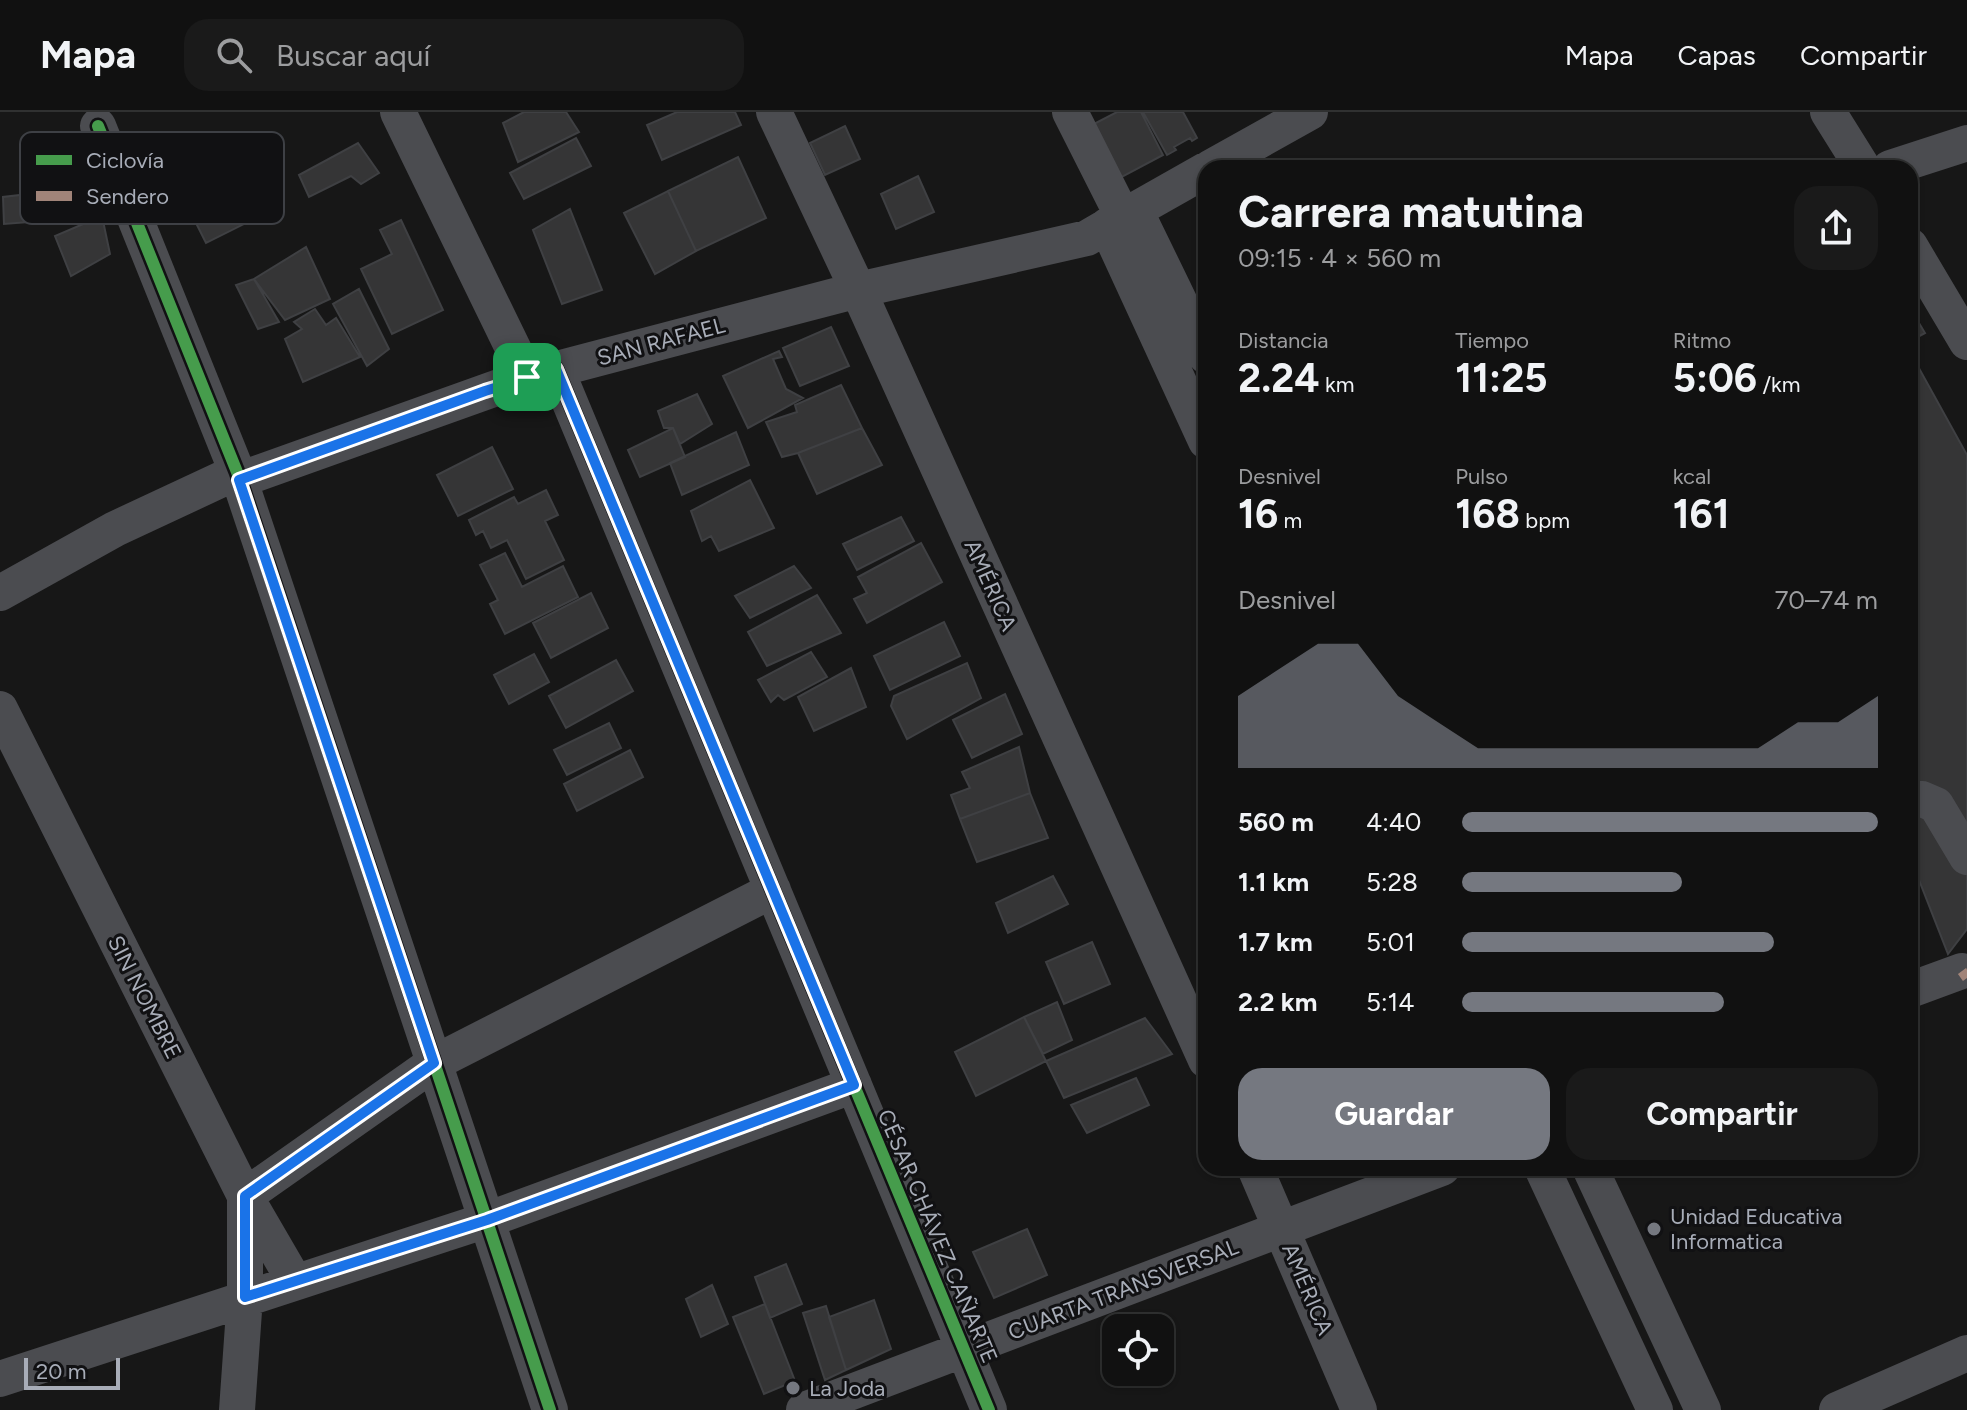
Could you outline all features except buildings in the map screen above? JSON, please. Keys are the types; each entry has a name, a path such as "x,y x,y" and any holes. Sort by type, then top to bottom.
{"street":[{"name":"CÉSAR CHÁVEZ CAÑARTE","path":"398,112 542,373 773,890 989,1410"},
{"name":"AMÉRICA","path":"774,112 858,290 1198,1042"},
{"path":"1070,112 1122,218 1198,343"},
{"name":"SAN RAFAEL","path":"1224,160 1310,112"},
{"path":"1828,112 1858,160"},
{"path":"98,126 100,132"},
{"path":"1915,160 1967,143"},
{"name":"SAN RAFAEL","path":"0,593 115,529 238,476 542,373 858,290 1087,238 1198,175"},
{"path":"1122,218 1198,420"},
{"path":"137,224 238,476 550,1410"},
{"path":"1918,259 1967,342"},
{"name":"SIN NOMBRE","path":"0,709 245,1196 295,1282"},
{"path":"1918,799 1936,805 1967,857"},
{"path":"237,1410 245,1297 245,1196 434,1063 773,890"},
{"path":"1918,987 1965,971"},
{"path":"0,1379 487,1220 854,1085"},
{"name":"AMÉRICA","path":"1259,1176 1359,1410"},
{"name":"CUARTA TRANSVERSAL","path":"804,1410 1421,1176"},
{"path":"1546,1176 1655,1410"},
{"path":"1594,1176 1703,1410"},
{"path":"1837,1410 1967,1353"}],"marked path":[{"path":"1962,971 1967,978"}],"cycle path":[{"path":"98,126 100,132"},
{"path":"137,224 237,472 550,1410"},
{"path":"556,369 989,1410"}],"place":[{"name":"Unidad Educativa Informatica","path":"1654,1229"},
{"name":"La Joda","path":"793,1388"}],"route":[{"path":"556,369 854,1085 487,1220 245,1297 245,1196 434,1063 239,480 527,377 556,369"}]}
